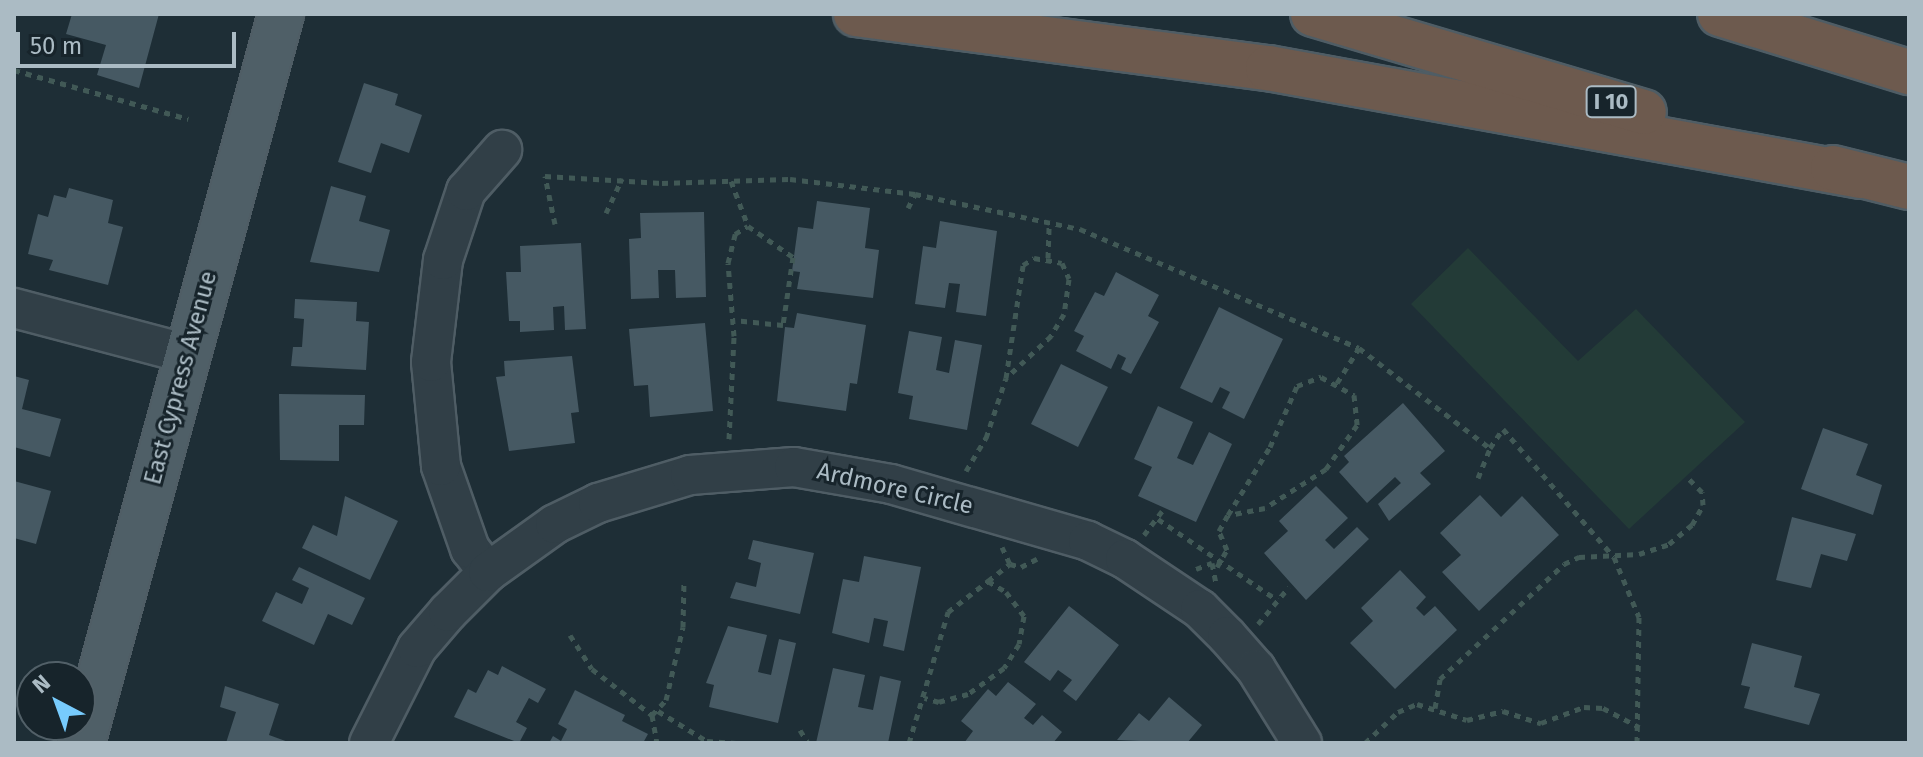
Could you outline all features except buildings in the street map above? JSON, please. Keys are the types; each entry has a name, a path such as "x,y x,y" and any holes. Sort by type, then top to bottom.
{"highway":[{"path":"856,14 1268,68 1861,176"},
{"name":"I 10","path":"1313,14 1861,176 1909,187"},
{"path":"1720,14 1904,70"},
{"path":"1786,14 1904,70"}],"main road":[{"name":"East Cypress Avenue","path":"82,743 281,14"}],"street":[{"path":"488,572 470,549 441,466 431,349 443,260 466,191 502,150"},
{"path":"14,308 188,354"},
{"name":"Ardmore Circle","path":"369,743 417,648 488,572 555,524 652,485 750,467 851,474 1088,541 1161,579 1200,609 1256,669 1302,743"}],"path":[{"path":"14,70 188,119"},
{"path":"555,224 545,176 731,181 790,179 915,194 1049,224 1118,243 1162,268 1359,348 1490,448"},
{"path":"606,213 622,178"},
{"path":"731,181 748,226 793,257 783,325 733,320"},
{"path":"908,208 915,194"},
{"path":"1048,258 1049,224"},
{"path":"729,440 733,320 728,263 735,234 748,226"},
{"path":"963,475 986,438 1006,378 1023,265 1048,258 1062,263 1069,279 1064,314 1051,336 1006,378"},
{"path":"1337,383 1359,348"},
{"path":"1215,588 1217,567 1227,550 1219,531 1228,515 1270,447 1297,386 1321,377 1337,383 1360,407 1350,439 1326,469 1265,508 1228,515"},
{"path":"1478,478 1490,448 1503,429 1614,557 1639,617 1637,743"},
{"path":"1435,708 1440,679 1551,574 1579,557 1614,557 1669,544 1692,525 1703,505 1702,492 1689,479"},
{"path":"1141,539 1162,511"},
{"path":"1158,519 1222,559 1251,588 1277,600"},
{"path":"1001,542 1002,558 1010,564 1021,567 1042,554"},
{"path":"1195,570 1212,563 1217,567"},
{"path":"909,743 925,698 948,612 1010,564"},
{"path":"657,743 655,713 683,627 684,581"},
{"path":"925,698 939,702 968,694 1004,668 1019,644 1024,616 1020,604 988,581"},
{"path":"1254,628 1289,587"},
{"path":"570,635 592,669 655,713 707,741 736,743"},
{"path":"1365,743 1398,712 1417,704 1467,720 1518,712 1541,723 1584,707 1603,708 1639,727"},
{"path":"800,730 808,743"}],"green space":[{"path":"1468,248 1578,361 1636,309 1745,422 1629,529 1411,304"}]}
